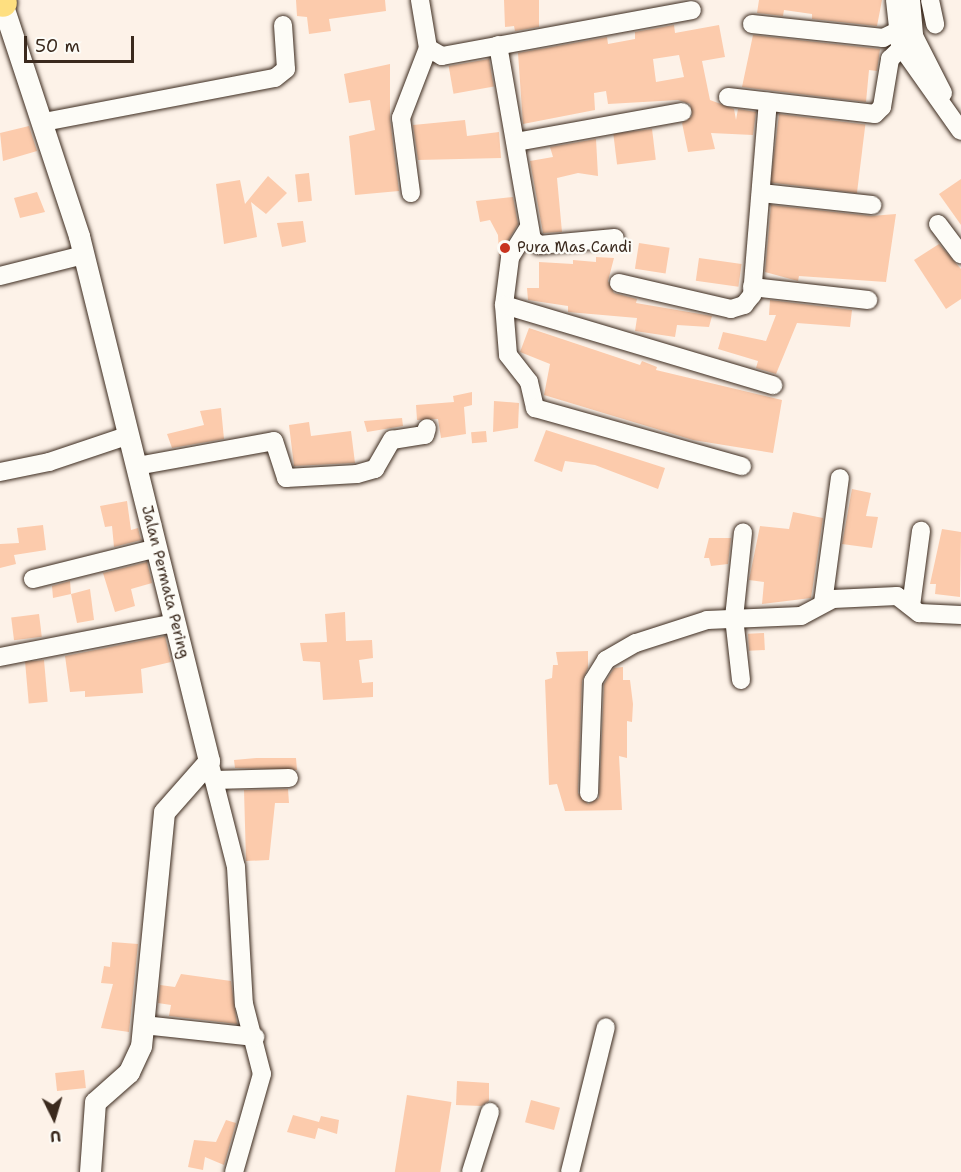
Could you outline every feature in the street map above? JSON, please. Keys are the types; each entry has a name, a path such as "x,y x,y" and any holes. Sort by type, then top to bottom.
{"street":[{"path":"411,193 401,113 428,48 420,0"},
{"path":"895,0 906,34 954,120"},
{"path":"728,97 878,113 890,59 906,34 911,0"},
{"path":"930,0 935,24"},
{"name":"Jalan Permata Pering","path":"2,1 44,122 83,255 236,867 244,1004 255,1037 261,1082 234,1172"},
{"path":"428,48 442,56 692,10"},
{"path":"752,24 883,38 906,34"},
{"path":"44,122 275,78 286,69 283,25"},
{"path":"498,45 529,227 539,245 615,238"},
{"path":"619,283 738,308 752,295 768,102"},
{"path":"516,142 682,112"},
{"path":"760,193 872,205"},
{"path":"938,224 961,254"},
{"path":"529,227 510,258 504,305 508,355 529,382 535,408 741,466"},
{"path":"0,276 83,255"},
{"path":"752,286 868,300"},
{"path":"504,305 773,385"},
{"path":"136,466 274,441 286,478 357,474 375,469 392,440 425,435 427,428"},
{"path":"0,472 49,462 129,435"},
{"path":"823,603 840,478"},
{"path":"911,606 921,531"},
{"path":"741,680 734,618 743,532"},
{"path":"33,579 156,548"},
{"path":"589,793 593,681 606,660 674,627 734,618 801,616 823,603 897,596 911,606 933,615 961,615"},
{"path":"0,657 175,623"},
{"path":"90,1172 95,1102 129,1072 141,1046 161,822 170,800 212,770 288,778"},
{"path":"143,1025 255,1037"},
{"path":"570,1172 606,1027"},
{"path":"471,1172 490,1112"}],"building":[{"path":"296,0 385,0 386,11 329,19 331,31 309,34 307,17 297,16"},
{"path":"504,0 539,0 539,27 515,31 514,26 505,27"},
{"path":"759,0 882,0 877,26 812,19 812,14 784,10 783,16 757,13"},
{"path":"674,25 675,33 719,25 725,57 702,61 710,100 734,109 736,120 738,109 756,112 753,135 711,133 715,149 688,152 682,123 692,116 690,104 678,100 608,104 606,91 594,93 595,110 523,124 518,53 607,37 608,44 635,39 635,32","holes":["679,55 684,77 656,82 653,59"]},
{"path":"753,35 880,49 877,71 869,70 866,102 742,87"},
{"path":"489,59 494,87 453,94 449,66"},
{"path":"390,64 390,119 399,191 355,195 349,136 375,130 370,100 349,103 344,74"},
{"path":"779,114 865,125 857,193 771,182"},
{"path":"465,120 467,136 499,132 501,158 418,160 413,125"},
{"path":"29,126 37,151 3,161 0,133"},
{"path":"652,129 656,160 617,165 613,134"},
{"path":"596,139 598,176 578,173 557,178 562,232 543,233 530,161 553,157 550,147"},
{"path":"309,173 312,201 298,202 295,174"},
{"path":"268,176 287,193 266,214 251,202 257,237 224,244 216,184 240,180 245,204"},
{"path":"961,179 961,225 939,194"},
{"path":"37,192 45,212 20,218 14,198"},
{"path":"513,197 518,224 499,256 498,235 490,220 480,222 476,201"},
{"path":"771,205 871,216 896,214 886,282 799,276 798,281 765,272"},
{"path":"303,221 306,242 282,247 277,223"},
{"path":"639,243 670,248 666,274 635,269"},
{"path":"939,244 961,269 961,299 946,309 914,260"},
{"path":"596,257 614,258 608,281 614,293 637,299 636,303 712,316 709,327 677,325 675,337 635,331 637,318 568,312 568,306 528,300 527,288 539,288 539,262 573,264 573,260 596,262"},
{"path":"699,258 742,264 738,287 696,281"},
{"path":"770,300 852,310 850,327 797,323 776,374 756,368 758,361 718,349 723,332 766,341 776,315 769,315"},
{"path":"529,328 640,365 642,361 657,367 656,370 782,400 773,453 693,440 544,395 550,364 520,352"},
{"path":"472,392 472,405 464,407 466,434 441,438 438,419 417,420 416,405 454,402 453,396"},
{"path":"494,401 519,403 518,428 493,432"},
{"path":"221,408 224,439 172,448 167,434 204,425 200,411"},
{"path":"402,418 403,426 367,432 364,421"},
{"path":"309,422 311,436 351,431 355,463 294,466 289,425"},
{"path":"546,430 665,468 658,489 595,465 565,461 562,472 534,461"},
{"path":"486,431 487,442 472,443 471,432"},
{"path":"852,489 871,493 866,516 878,517 872,548 842,544"},
{"path":"127,501 131,530 138,528 141,540 114,547 112,526 105,527 100,506"},
{"path":"793,512 823,518 811,598 762,604 764,582 749,580 760,526 789,529"},
{"path":"43,525 46,550 14,555 16,564 0,568 0,544 19,543 17,528"},
{"path":"942,529 961,532 960,597 935,594 936,584 930,584"},
{"path":"709,538 731,538 728,564 711,566 709,558 704,558"},
{"path":"147,562 152,583 131,589 135,606 115,612 103,573"},
{"path":"70,581 71,594 53,598 52,586"},
{"path":"90,589 94,620 77,623 71,594"},
{"path":"345,612 346,641 372,640 373,658 359,660 362,683 373,682 373,697 323,700 320,662 303,661 300,643 327,642 325,614"},
{"path":"39,614 42,637 14,640 11,617"},
{"path":"764,633 765,650 749,651 748,634"},
{"path":"165,636 171,662 141,669 143,693 85,697 85,691 70,692 65,656"},
{"path":"588,651 588,668 582,681 578,793 588,804 599,798 604,684 614,668 623,667 623,680 630,680 633,704 632,722 627,721 627,758 619,756 622,810 565,811 557,784 549,785 545,680 552,678 553,665 558,665 556,652"},
{"path":"44,660 48,702 29,703 25,662"},
{"path":"296,758 297,770 235,768 234,760"},
{"path":"288,789 289,803 275,803 269,860 246,861 244,790"},
{"path":"112,942 138,944 129,1032 101,1028 113,984 101,983 104,966 110,967"},
{"path":"181,974 231,981 237,1024 169,1016 171,1005 158,1003 160,985 175,987"},
{"path":"84,1070 86,1088 57,1091 55,1073"},
{"path":"457,1081 489,1083 489,1101 481,1106 456,1105"},
{"path":"407,1095 451,1102 440,1172 395,1172"},
{"path":"531,1100 560,1108 554,1130 525,1122"},
{"path":"293,1115 319,1122 321,1116 339,1120 337,1134 318,1128 315,1139 287,1132"},
{"path":"226,1120 236,1123 224,1165 205,1157 203,1170 188,1167 194,1140 216,1142"}],"place":[{"name":"Pura Mas Candi","path":"505,248"}]}
